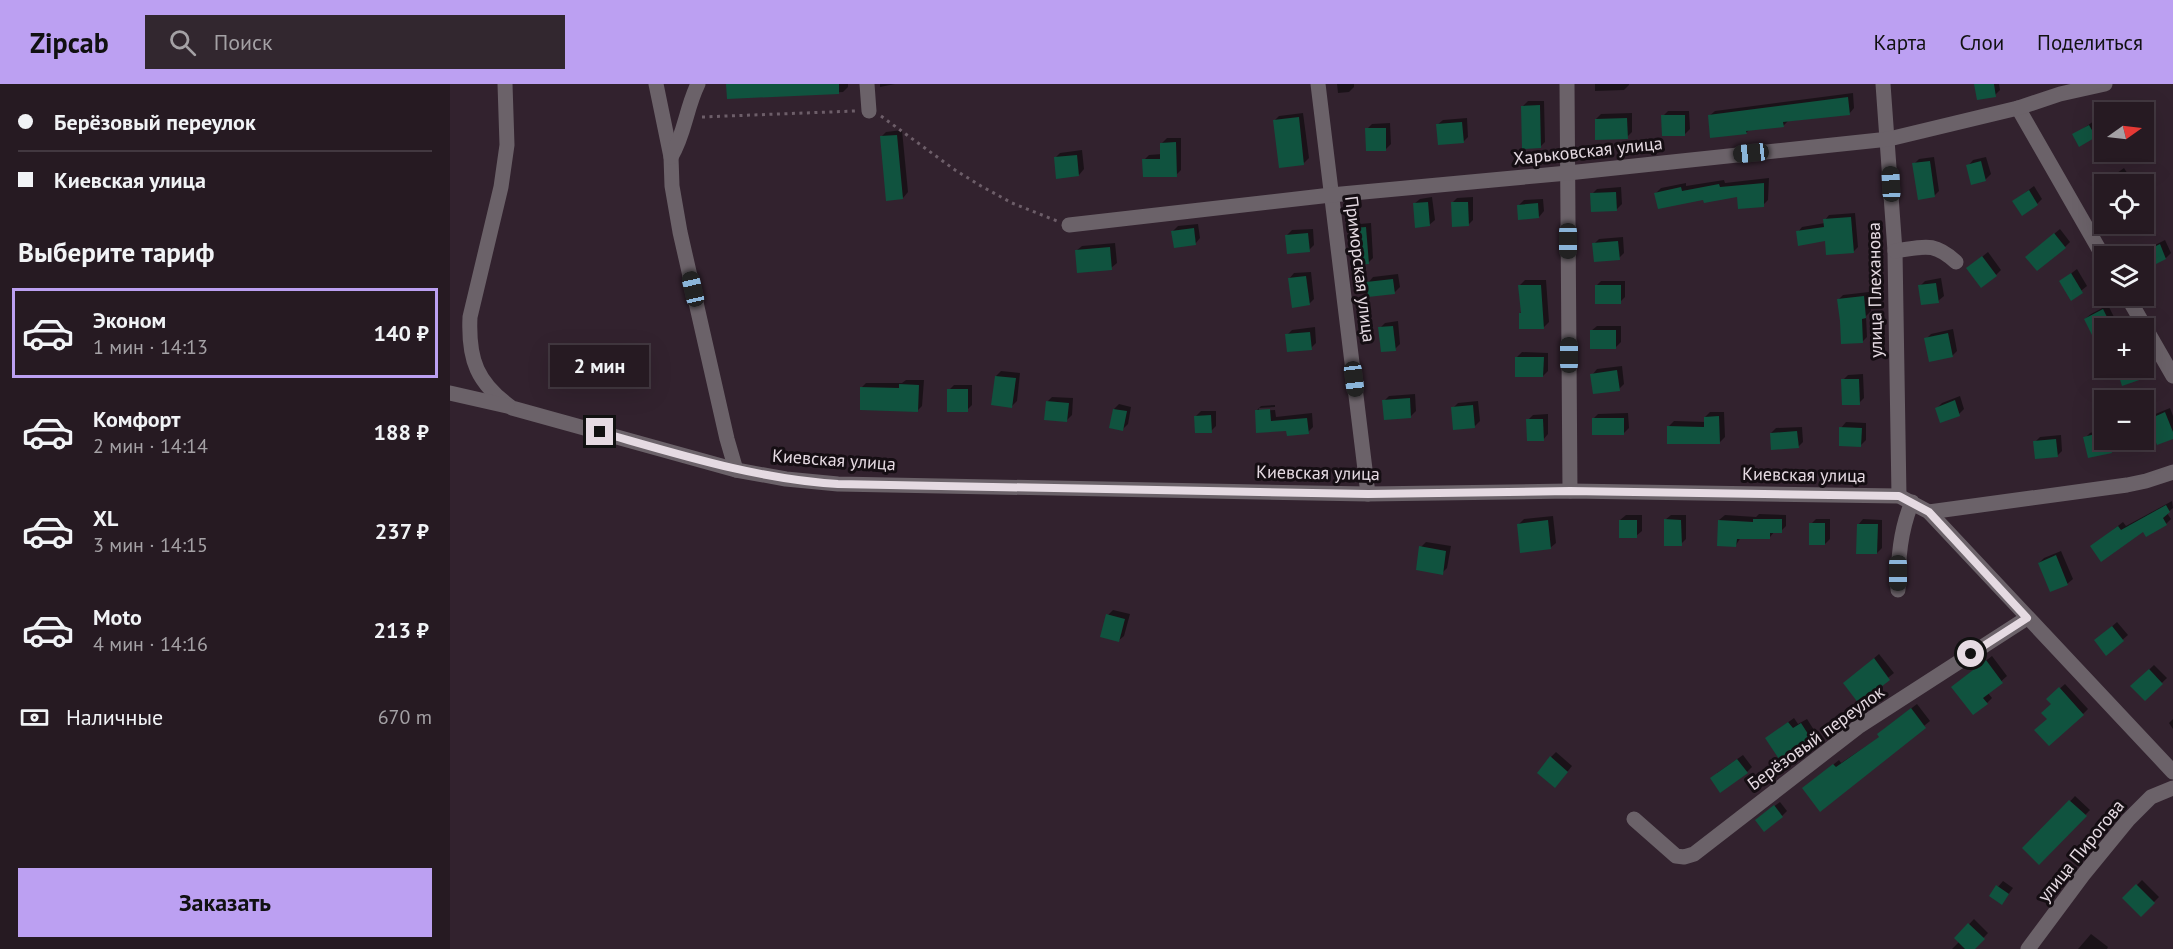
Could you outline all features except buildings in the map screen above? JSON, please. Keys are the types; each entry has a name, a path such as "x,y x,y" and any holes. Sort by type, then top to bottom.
{"street":[{"name":"Киевская улица","path":"505,84 507,145 501,187 470,317 472,357 478,375 496,397 512,408 736,470 786,479 838,484 1368,494 1570,491 1905,499 1929,512"},
{"path":"656,84 671,157 672,186 680,232 736,470"},
{"path":"671,157 682,135 691,97 698,84"},
{"path":"867,84 870,111"},
{"name":"Приморская улица","path":"1318,84 1368,494"},
{"path":"1567,84 1570,491"},
{"name":"улица Плеханова","path":"1883,84 1895,251 1905,499"},
{"name":"Харьковская улица","path":"1069,225 1331,195 1568,173 1888,139 2018,108 2060,94 2105,84"},
{"path":"2018,108 2097,246"},
{"path":"1895,251 1929,246 1943,250 1956,262"},
{"path":"2133,306 2173,376"},
{"path":"450,393 512,408"},
{"path":"1929,512 2146,482 2173,472"},
{"path":"1898,590 1900,538 1905,499"},
{"path":"1929,512 2173,772"},
{"name":"Берёзовый переулок","path":"1634,819 1676,856 1684,857 1694,854 1858,727 2027,618"},
{"name":"улица Пирогова","path":"2028,949 2083,875 2128,820 2151,797 2173,788"}],"path":[{"path":"686,118 870,111 885,117 954,170 981,186 1012,203 1069,225"}],"route":[{"path":"600,432 736,470 786,479 838,484 1368,494 1570,491 1899,496 1929,512 2027,618 1971,654"}]}
